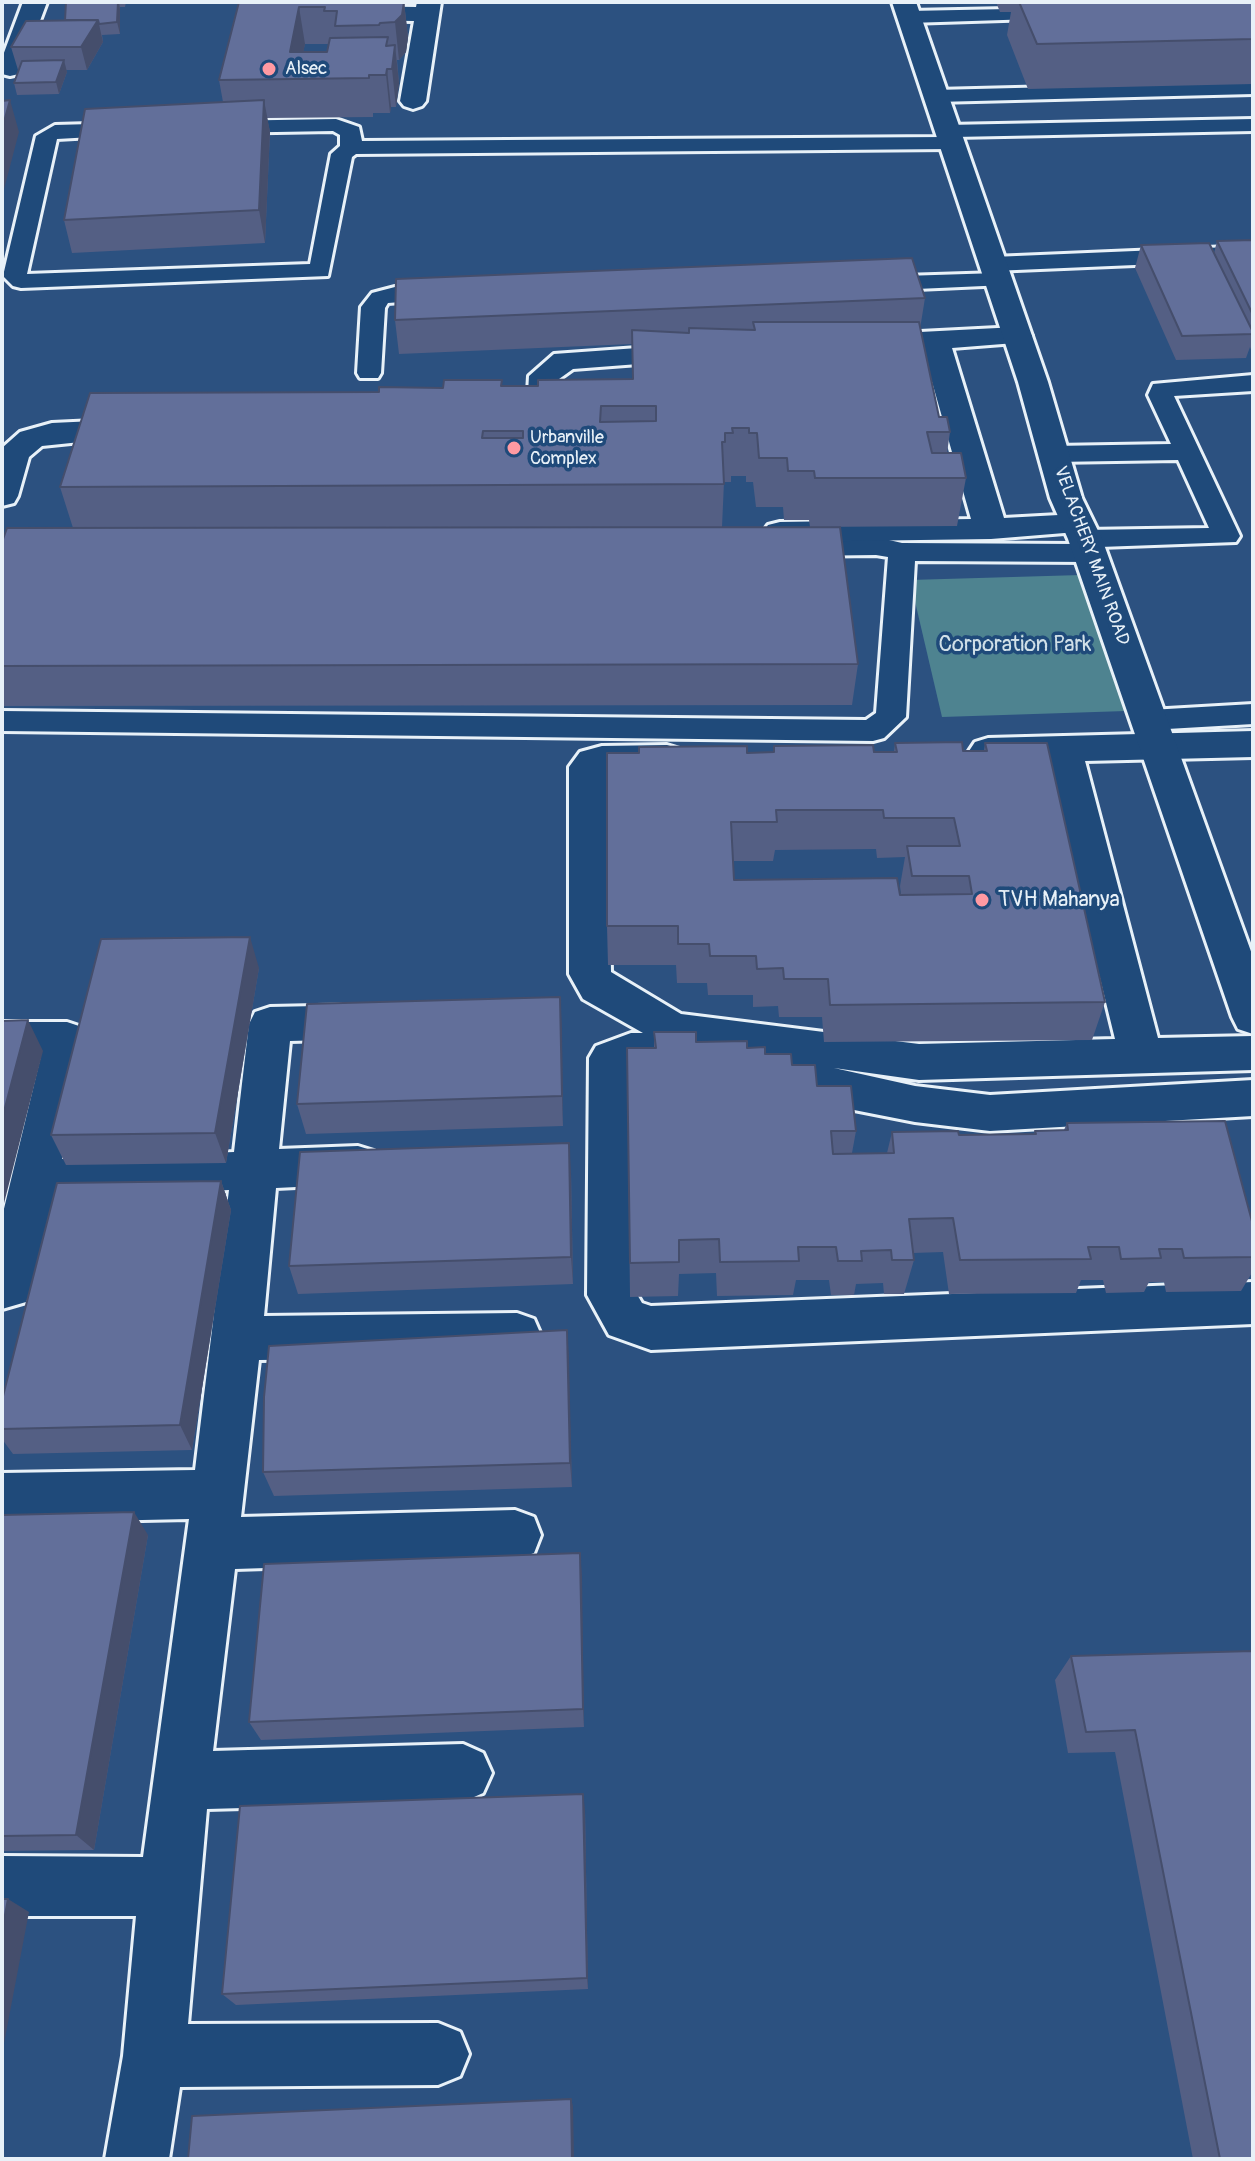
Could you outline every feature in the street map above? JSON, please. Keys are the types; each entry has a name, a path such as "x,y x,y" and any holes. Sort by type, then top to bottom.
{"street":[{"path":"10,69 35,2"},
{"path":"320,13 428,8 413,101"},
{"name":"VELACHERY MAIN ROAD","path":"909,16 1054,454 1253,1017"},
{"path":"827,346 1017,336"},
{"path":"935,340 991,529"},
{"path":"469,409 531,405 543,396 544,376 565,360 719,352"},
{"path":"2,496 14,454 31,439 52,433 160,427"},
{"path":"759,540 991,529 1084,538"},
{"path":"952,752 1063,749 1154,732 1253,744"},
{"path":"1063,749 1141,1056"},
{"path":"904,753 593,761 588,767 590,974 598,987 673,1030 903,1060 1253,1053"},
{"path":"137,2159 154,2056 169,1887 237,1338 270,1024 408,1021"},
{"path":"2,1039 67,1039 4,1297"},
{"path":"1253,1098 990,1113 844,1090 793,1072 669,1050 631,1050 611,1058 611,1295 626,1320 651,1328 1253,1303"},
{"path":"33,1180 391,1163"},
{"path":"237,1338 517,1335"},
{"path":"2,1498 215,1519 515,1535"},
{"path":"181,1781 463,1773"},
{"path":"2,1886 169,1887"},
{"path":"154,2056 438,2054"}],"lane":[{"path":"909,16 1080,20"},
{"path":"936,96 1253,88"},
{"path":"196,128 336,125 351,132 351,148"},
{"path":"149,129 55,131 47,136 15,276 21,281 40,281 320,271 342,154 351,148 949,137 1253,125"},
{"path":"851,284 1253,253"},
{"path":"369,373 373,307 380,298 395,294 474,293"},
{"path":"759,540 876,546 902,552 1084,538 1226,536 1161,395 1162,389 1253,383"},
{"path":"1054,454 1188,452"},
{"path":"2,721 873,731 891,717 902,552"},
{"path":"1154,732 1253,714"}],"green space":[{"name":"Corporation Park","path":"1081,575 1126,711 942,717 910,580"}],"building":[{"path":"66,2 118,2 117,22 99,24 98,20 65,20"},
{"path":"239,2 404,2 402,15 395,22 379,25 335,26 337,11 324,11 325,7 299,7 290,52 327,52 330,38 388,37 386,46 395,45 392,69 387,69 386,75 369,75 369,78 219,80"},
{"path":"1019,2 1253,2 1253,39 1037,44"},
{"path":"98,20 81,47 11,47 26,21"},
{"path":"64,60 56,82 14,83 22,61"},
{"path":"10,100 2,129 2,101"},
{"path":"264,100 259,210 64,220 85,109"},
{"path":"1253,240 1253,315 1217,241"},
{"path":"1209,243 1253,334 1182,336 1141,245"},
{"path":"912,258 925,298 395,320 396,279"},
{"path":"753,322 919,322 939,417 947,417 950,432 927,432 932,453 961,453 966,478 815,478 814,471 788,471 787,458 759,458 757,433 749,433 749,428 732,428 733,433 725,433 725,442 722,442 724,484 60,487 90,393 379,392 379,387 443,388 444,380 502,380 501,386 538,386 538,380 633,379 632,330 689,333 689,328 755,330","holes":["601,406 656,406 656,421 600,422","483,431 523,431 523,438 482,438"]},
{"path":"840,527 858,664 2,666 2,542 7,528"},
{"name":"TVH Mahanya","path":"962,742 963,751 987,751 985,743 1047,743 1105,1002 830,1005 828,979 784,979 783,968 757,969 756,956 710,956 709,944 678,944 678,926 607,926 607,753 639,753 639,747 747,746 747,753 774,752 774,746 873,745 874,752 897,752 895,743","holes":["776,810 883,810 884,818 954,818 960,846 907,846 912,876 969,876 972,894 900,895 897,878 734,880 731,822 777,822"]},
{"path":"250,937 215,1133 51,1135 101,939"},
{"path":"560,997 562,1096 297,1104 307,1004"},
{"path":"28,1020 2,1119 2,1021"},
{"path":"654,1032 696,1032 696,1042 747,1041 747,1048 765,1047 765,1054 791,1054 792,1065 815,1065 817,1086 851,1086 856,1131 831,1131 833,1154 894,1153 892,1132 1036,1134 1035,1131 1068,1130 1067,1123 1225,1121 1253,1225 1253,1257 1184,1258 1182,1249 1159,1249 1161,1258 1121,1259 1119,1247 1088,1247 1091,1259 960,1260 953,1218 909,1219 914,1260 892,1260 891,1250 861,1251 862,1261 838,1261 836,1247 798,1247 799,1261 720,1262 719,1239 679,1240 679,1262 630,1263 627,1048 656,1048"},
{"path":"569,1143 571,1257 289,1266 300,1152"},
{"path":"221,1181 180,1425 2,1429 2,1400 57,1183"},
{"path":"567,1330 570,1463 263,1472 264,1397 269,1346"},
{"path":"134,1512 76,1835 2,1836 2,1515"},
{"path":"580,1553 583,1709 249,1722 264,1564"},
{"path":"1253,1651 1253,2159 1220,2159 1135,1730 1086,1732 1071,1656"},
{"path":"583,1794 587,1978 222,1994 240,1806"},
{"path":"2,1899 8,1899 2,1931"},
{"path":"571,2099 572,2159 188,2159 192,2116"}],"place":[{"name":"Alsec","path":"269,69"},
{"name":"Urbanville Complex","path":"514,448"},
{"name":"TVH Mahanya","path":"982,900"}]}
